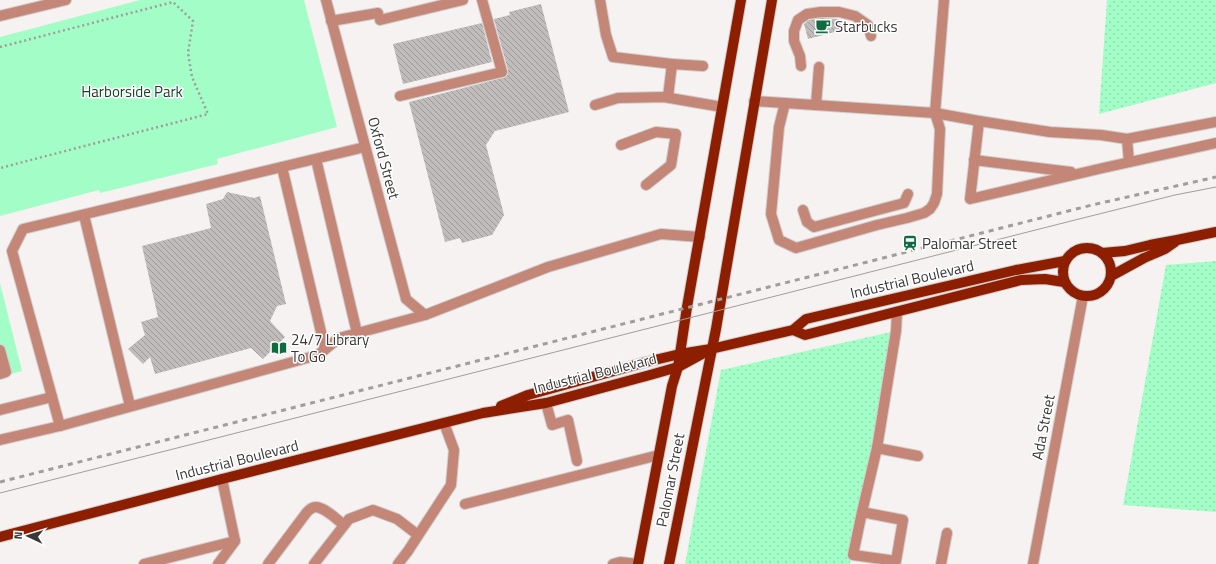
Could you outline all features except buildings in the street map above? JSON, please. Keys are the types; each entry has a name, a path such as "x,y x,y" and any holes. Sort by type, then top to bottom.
{"main road":[{"name":"Palomar Street","path":"638,564 672,386 678,367 741,0"},
{"name":"Palomar Street","path":"668,564 716,329 772,0"},
{"name":"Industrial Boulevard","path":"483,413 528,395 646,362 793,330 806,319 1016,270 1065,261 1069,255 1081,248 1095,249 1102,253 1125,251 1216,232"},
{"name":"Industrial Boulevard","path":"1083,296 1098,294 1109,283 1111,276 1144,258 1165,249 1178,240"},
{"path":"1102,253 1111,267 1111,276"},
{"path":"1065,261 1062,268 1064,282 1068,289 1075,294 1083,296"},
{"name":"Industrial Boulevard","path":"793,330 805,335 1021,280 1064,282"},
{"name":"Industrial Boulevard","path":"0,537 483,413 546,403 650,376 678,367 711,349"}],"street":[{"path":"0,16 66,0"},
{"name":"Oxford Street","path":"326,0 406,299 425,315"},
{"path":"331,21 379,17 463,0"},
{"path":"400,96 502,72 482,0"},
{"path":"600,0 606,35 613,57 703,66"},
{"path":"785,103 779,127 771,214 779,240 796,248 907,218 924,213 930,209 937,194 940,129 935,113 944,0 937,0"},
{"path":"801,66 800,56 794,41 794,31 798,20 807,14 839,12 855,16 868,25 871,36"},
{"path":"668,97 672,64"},
{"path":"816,105 818,67"},
{"path":"596,105 618,98 668,97 722,107"},
{"path":"754,102 935,113 1050,132 1101,135 1128,140 1216,122"},
{"path":"978,121 970,199 1216,143"},
{"path":"621,145 656,132 676,134 671,165 646,185"},
{"path":"1128,140 1130,162"},
{"path":"60,426 12,251 23,229 365,147"},
{"path":"316,159 357,333"},
{"path":"974,160 1080,173"},
{"path":"282,167 325,349"},
{"path":"803,210 807,222 814,227 904,203 908,194"},
{"path":"84,215 130,406"},
{"path":"0,440 60,426 318,355 339,338 425,315 548,267 661,234 700,237"},
{"name":"Ada Street","path":"1033,564 1083,296"},
{"path":"862,512 903,520 896,561 853,555 862,512 877,448 896,331 896,312"},
{"path":"0,350 6,372 0,374"},
{"path":"0,410 52,397"},
{"path":"546,403 552,425 568,420 577,461"},
{"path":"398,564 451,485 454,450 444,423"},
{"path":"877,448 918,456"},
{"path":"465,504 659,455"},
{"path":"218,564 234,541 222,479"},
{"path":"268,564 307,512 312,508 317,507 326,511 344,525"},
{"path":"314,564 349,519 374,510 397,518 418,535"},
{"path":"941,564 947,533"},
{"path":"144,564 234,541"},
{"path":"613,564 620,562 638,564"}],"path":[{"path":"0,47 174,2 193,21 188,53 192,77 208,114 0,168"}],"green space":[{"name":"Harborside Park","path":"140,0 304,0 337,127 217,159 218,164 100,193 99,190 0,216 0,37"},
{"path":"1107,0 1216,0 1216,83 1099,114"},
{"path":"1216,261 1216,512 1123,505 1166,265"},
{"path":"0,283 22,371 0,377"},
{"path":"896,331 850,564 685,564 721,370"}],"tram line":[{"path":"0,493 1071,221 1175,195 1216,187"}],"railway":[{"path":"0,482 1092,205 1216,177"}],"place":[{"name":"Starbucks","path":"823,26"},
{"name":"Palomar Street","path":"910,243"},
{"name":"24/7 Library To Go","path":"279,348"}]}
